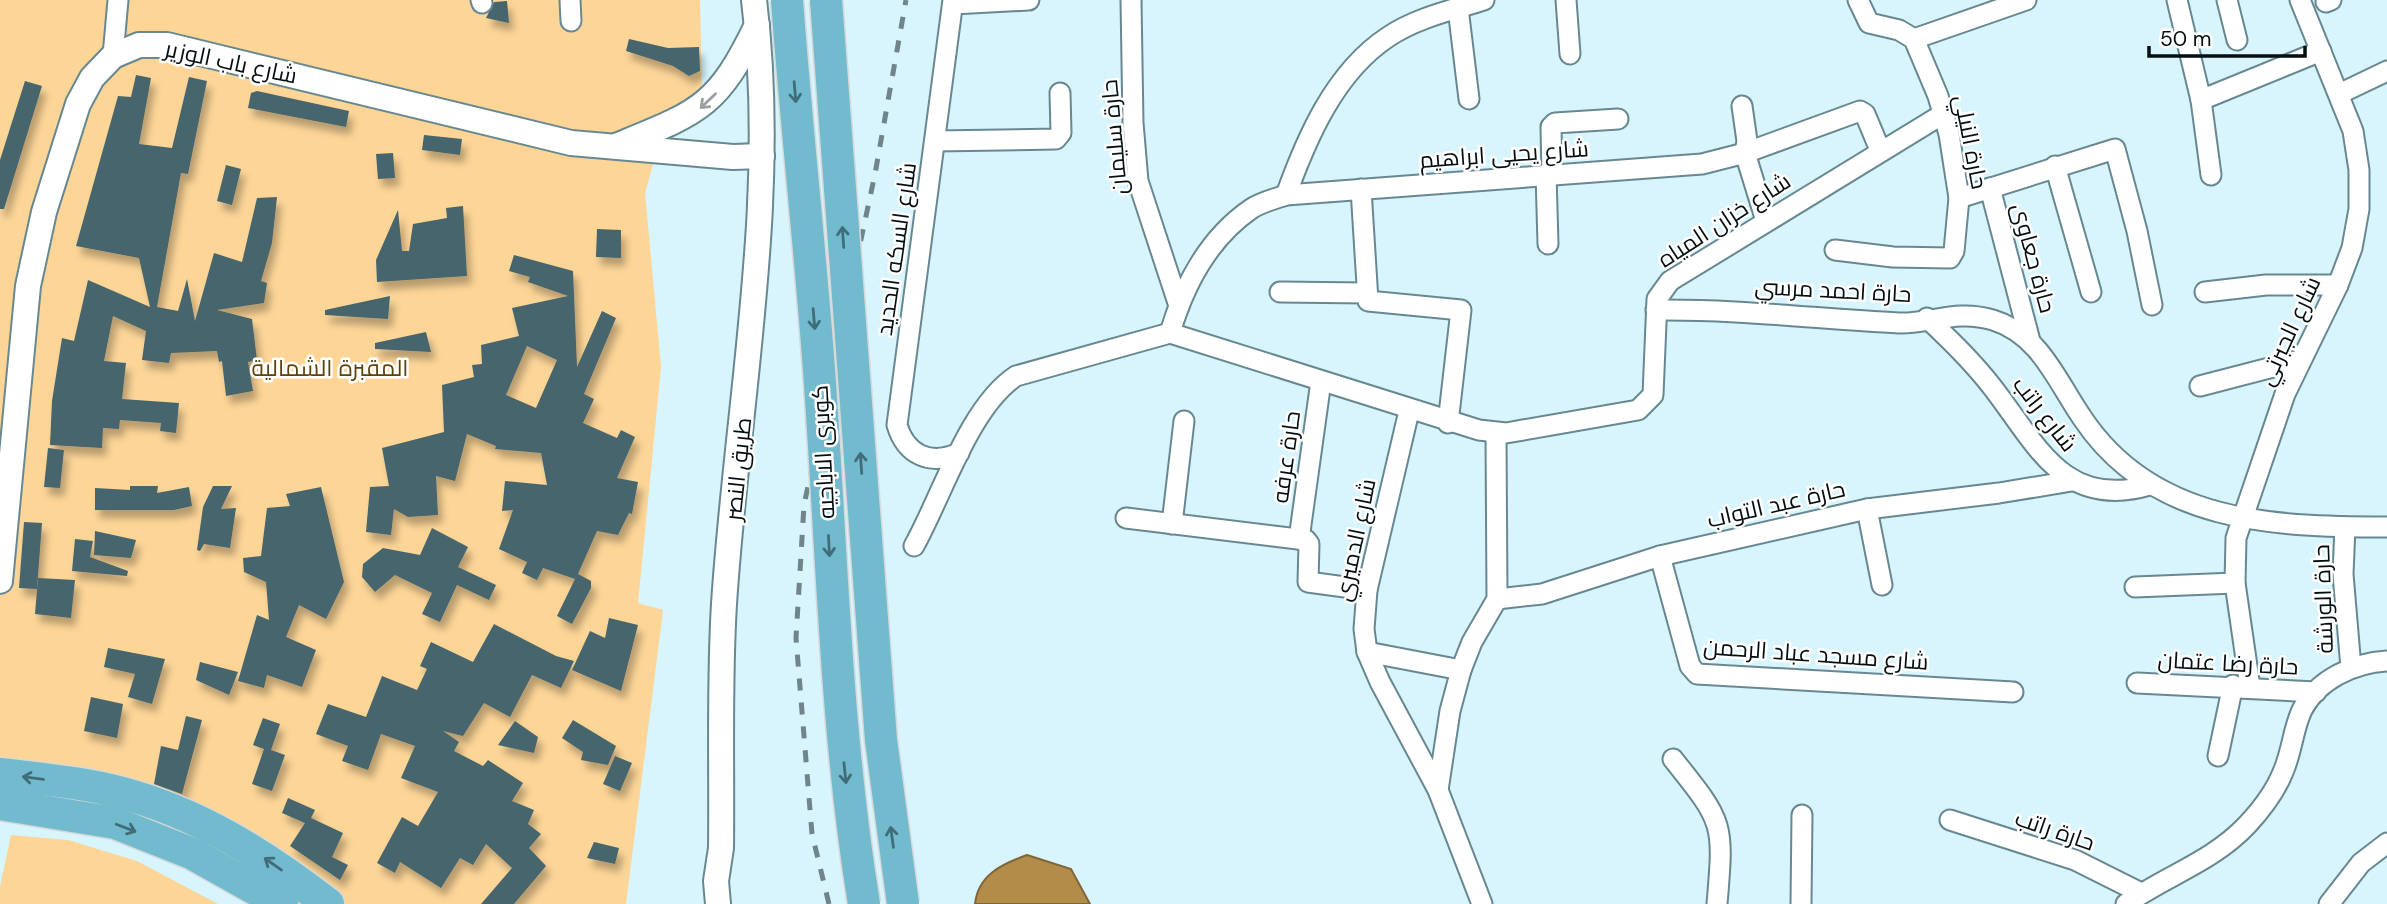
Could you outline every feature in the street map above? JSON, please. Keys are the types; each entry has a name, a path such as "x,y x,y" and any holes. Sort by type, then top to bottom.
{"highway":[{"name":"كوبرى الاباجيه","path":"787,0 819,370 838,699 849,815 864,904"},
{"name":"كوبرى الاباجيه","path":"826,0 881,740 903,904"},
{"path":"0,774 63,797 115,823 193,854 282,904"},
{"path":"0,804 121,792 216,830 262,856 328,904"}],"street":[{"path":"113,56 118,0"},
{"path":"570,0 571,21"},
{"name":"طريق النصر","path":"763,77 798,0"},
{"path":"953,2 1029,0"},
{"name":"حارة سليمان","path":"1131,0 1133,123 1138,181 1178,306"},
{"path":"1286,194 1318,120 1347,75 1365,56 1388,37 1413,24 1484,0"},
{"path":"1566,0 1570,54"},
{"path":"1858,0 1869,23 1899,30 1914,39 2026,0"},
{"path":"2177,0 2201,100 2211,176"},
{"path":"2227,0 2237,40"},
{"name":"شارع الجبرتي","path":"2242,686 2234,561 2242,517 2285,394 2338,285 2352,248 2359,209 2353,131 2300,0"},
{"name":"شارع السكه الحديد","path":"953,2 897,425 909,449 920,456 947,458 959,453"},
{"path":"1458,8 1469,99"},
{"path":"611,148 698,111 721,89 733,71 756,12"},
{"name":"طريق النصر","path":"718,904 716,881 720,861 724,604 750,349 762,156 763,77 756,12"},
{"name":"حارة النيلي","path":"1835,250 1893,257 1950,258 1954,251 1959,198 1943,114 1914,39"},
{"name":"شارع باب الوزير","path":"0,582 18,372 31,273 44,212 78,104 92,78 113,56 139,45 167,45 571,143 733,157 762,156"},
{"path":"2201,100 2321,51"},
{"path":"2339,94 2387,71"},
{"path":"934,141 1056,139 1061,133 1060,93"},
{"path":"1742,106 1747,141 1745,153 1766,221"},
{"name":"شارع يحيى ابراهيم","path":"1170,333 1178,306 1206,254 1226,230 1253,207 1286,194 1702,164 1745,153 1860,111 1865,114 1880,150"},
{"name":"شارع خزان المياه","path":"1170,333 1448,423 1496,433 1628,413 1647,404 1655,384 1657,299 1670,281 1880,150 1943,114"},
{"path":"1548,244 1551,127 1555,124 1618,120"},
{"path":"1959,198 2112,149 2117,152 2152,305"},
{"path":"2055,166 2091,292"},
{"name":"حارة جعاوى","path":"1990,188 2030,341"},
{"path":"1362,189 1367,293 1370,303 1461,310 1448,423"},
{"path":"2205,292 2266,285 2338,285"},
{"path":"1280,292 1367,293"},
{"name":"حارة احمد مرسي","path":"1656,310 1738,309 1903,323 1952,315 1993,320 2030,341 2055,372 2099,441 2118,461 2150,485 2188,505 2242,517 2345,527 2387,527"},
{"name":"شارع راتب","path":"1927,318 1978,370 2048,460 2071,481 2110,492 2150,485"},
{"path":"914,546 959,453 993,395 1016,376 1170,333"},
{"path":"2200,386 2300,360"},
{"name":"حارة عرفه","path":"1299,538 1321,382"},
{"name":"شارع الدميري","path":"1409,411 1367,590 1364,629 1367,652 1401,724 1438,790 1482,904"},
{"path":"1172,524 1184,421"},
{"path":"1438,790 1450,711 1461,670 1472,642 1497,599 1496,433"},
{"name":"حارة عبد التواب","path":"1497,599 1520,598 1564,588 1660,556 1867,509 2071,481"},
{"path":"1867,509 1882,585"},
{"path":"1126,518 1299,538 1309,541 1308,582 1367,590"},
{"name":"حارة الورشة","path":"2345,527 2343,574 2351,668"},
{"name":"شارع مسجد عباد الرحمن","path":"1660,556 1690,666 1697,674 2013,692"},
{"path":"2135,587 2235,583"},
{"path":"1367,652 1461,670"},
{"path":"2134,899 2178,877 2214,854 2260,810 2284,770 2303,709 2316,692 2351,668 2387,661"},
{"name":"حارة رضا عتمان","path":"2137,683 2242,686 2316,692"},
{"path":"2218,756 2242,686"},
{"path":"1673,759 1714,812 1721,831 1717,904"},
{"path":"1801,904 1802,815"},
{"name":"حارة راتب","path":"1950,820 2075,860 2134,899"},
{"path":"2329,904 2361,863 2387,842"},
{"name":"طريق النصر","path":"720,861 735,904"}],"green space":[{"name":"المقبرة الشمالية","path":"0,0 700,0 702,97 666,118 645,193 661,367 638,603 663,610 626,904 342,904 275,862 0,765"},
{"path":"11,835 68,840 137,861 218,904 0,904 0,887"}],"shaded area":[{"path":"1027,855 1071,869 1090,904 975,904 986,878 1000,867"}],"building":[{"path":"507,1 509,23 486,18 494,2"},
{"path":"629,39 668,48 699,47 700,71 689,76 673,66 626,51"},
{"path":"136,75 151,78 139,144 172,148 189,77 207,81 188,174 181,173 157,307 178,311 187,279 195,321 214,253 242,262 257,198 277,197 272,243 261,281 267,283 264,303 217,310 252,319 257,360 248,362 253,391 226,396 222,361 219,362 217,351 171,353 169,363 142,360 146,331 113,316 104,361 126,363 122,399 179,403 176,433 160,431 161,423 120,420 119,429 103,428 102,448 50,445 52,401 62,338 74,341 88,280 150,307 139,258 76,246 118,96 131,97"},
{"path":"25,81 42,86 4,209 0,209 0,160"},
{"path":"257,91 349,111 346,127 248,108 251,93"},
{"path":"424,135 462,139 460,155 422,150"},
{"path":"393,153 395,178 378,179 376,154"},
{"path":"226,165 241,169 232,205 217,201"},
{"path":"463,206 467,276 377,282 376,260 398,210 402,251 409,251 413,224 447,218 446,208"},
{"path":"597,229 621,230 621,258 596,257"},
{"path":"514,255 573,271 577,367 602,311 616,318 584,394 594,399 583,423 617,438 621,430 635,437 617,478 638,482 632,514 629,513 618,535 597,531 578,574 591,581 591,588 572,624 557,616 575,579 543,568 537,580 522,573 527,562 499,549 513,510 502,511 505,481 547,485 541,453 495,449 496,446 467,434 455,481 436,476 438,515 408,517 394,509 391,535 366,532 370,487 389,486 382,448 444,432 442,385 474,377 472,365 482,364 481,345 519,336 512,308 568,296 528,282 530,277 509,271","holes":["527,346 557,360 536,408 506,395"]},
{"path":"390,296 388,319 325,315 325,310"},
{"path":"426,332 431,352 375,349 375,343"},
{"path":"48,448 64,450 60,488 44,487"},
{"path":"130,486 158,486 157,493 189,487 192,506 174,510 95,510 95,488 130,490"},
{"path":"213,486 232,486 221,509 236,508 230,548 204,544 200,551 197,550 203,507"},
{"path":"321,487 344,582 326,619 299,605 286,637 316,650 302,687 267,675 264,688 238,681 257,615 269,620 266,582 244,572 243,558 261,556 267,508 290,506 286,494"},
{"path":"24,522 42,523 37,589 19,588"},
{"path":"432,528 468,547 458,567 496,585 489,600 457,585 440,622 422,614 432,593 395,575 375,592 362,577 363,564 383,548 420,555"},
{"path":"95,531 136,540 131,558 94,555"},
{"path":"75,539 93,541 90,557 128,571 127,576 72,571"},
{"path":"38,578 75,580 71,618 35,614"},
{"path":"609,618 638,625 621,691 572,670 590,631 605,638"},
{"path":"494,624 556,656 574,661 561,688 532,675 510,717 484,703 463,736 443,731 459,742 454,751 483,766 488,760 523,783 512,801 534,810 528,824 541,834 529,848 546,866 514,904 481,904 512,868 486,844 473,865 460,858 441,888 400,862 395,873 377,863 402,817 418,826 438,792 401,778 415,746 381,734 368,770 342,761 348,746 316,734 328,704 366,717 382,676 417,690 427,669 420,666 431,642 473,662"},
{"path":"108,648 165,659 152,704 128,697 135,674 104,667"},
{"path":"200,662 238,672 229,695 196,680"},
{"path":"91,697 123,704 117,738 84,731"},
{"path":"186,716 202,720 182,794 154,784 161,746 178,750"},
{"path":"263,718 280,724 271,750 285,755 272,791 252,784 264,749 253,745"},
{"path":"573,720 616,746 608,765 581,760 583,752 562,738"},
{"path":"515,721 538,737 534,753 498,745"},
{"path":"615,756 632,763 620,791 603,784"},
{"path":"288,798 315,810 311,818 343,833 332,857 348,865 340,880 290,846 305,823 282,813"},
{"path":"594,842 619,848 615,864 587,858"}],"railway":[{"path":"829,904 812,834 796,638 804,505 875,174 906,0"}]}
